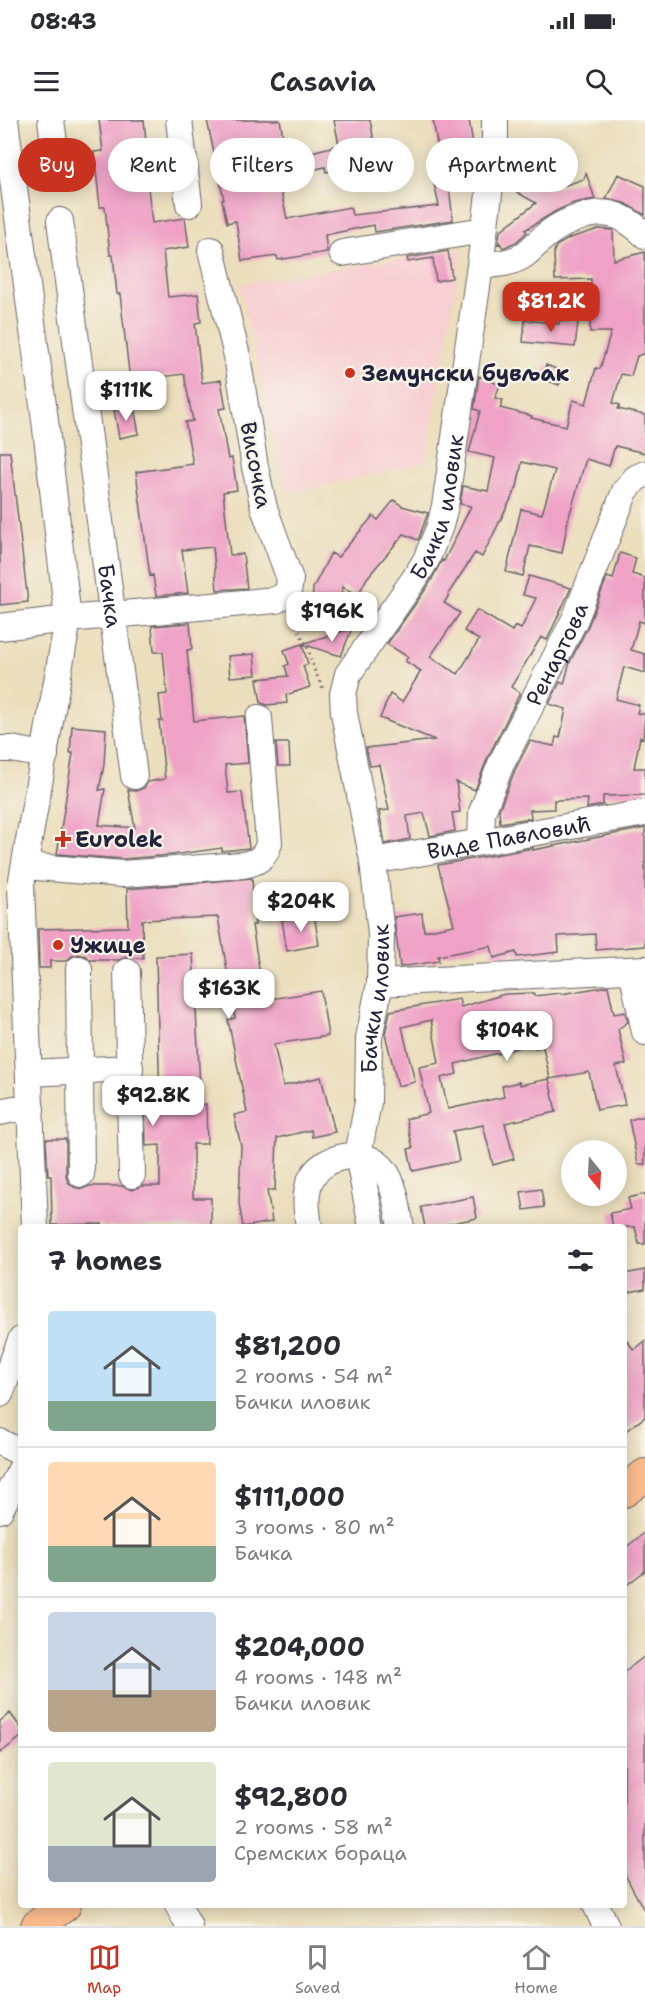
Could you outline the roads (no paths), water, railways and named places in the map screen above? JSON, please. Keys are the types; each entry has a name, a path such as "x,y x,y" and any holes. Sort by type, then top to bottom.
{"main road":[{"path":"627,1489 645,1475"},
{"path":"38,1926 61,1908"}],"street":[{"name":"Бачка","path":"5,120 11,260 45,420 68,619 45,755 15,879 30,1073 35,1224"},
{"path":"179,120 189,204"},
{"name":"Бачки иловик","path":"358,1155 366,1119 369,1038 380,983 381,934 373,861 344,713 343,694 348,674 415,578 426,560 440,526 445,506 480,266 495,146 495,120"},
{"path":"480,266 521,257 558,228 576,220 601,214 614,215 625,220 645,235"},
{"name":"Бачка","path":"60,221 84,416 114,615 134,776"},
{"path":"342,253 484,231"},
{"name":"Височка","path":"114,615 282,597 288,593 290,579 264,508 237,356 211,250"},
{"path":"45,420 84,416"},
{"name":"Ренартова","path":"481,841 482,812 501,764 575,619 625,491 636,477 645,474"},
{"path":"68,619 114,615"},
{"name":"Бачка","path":"0,627 68,619"},
{"path":"15,879 122,874 242,865 258,861 264,857 269,843 259,718"},
{"path":"0,749 45,755"},
{"name":"Виде Павловић","path":"373,861 645,813"},
{"path":"79,969 81,1174"},
{"path":"380,983 638,969 645,1032"},
{"path":"127,972 132,1175"},
{"path":"30,1073 130,1068"},
{"path":"0,1112 31,1109"},
{"path":"358,1155 371,1224"},
{"path":"309,1224 307,1199 312,1177 321,1167 331,1161 358,1155 370,1159 385,1171 394,1192 400,1224"},
{"path":"0,1394 18,1348"},
{"path":"0,1442 18,1451"},
{"path":"0,1510 18,1475"},
{"path":"180,1908 189,1926"},
{"path":"597,1908 606,1926"}],"place":[{"name":"Земунски бувљак","path":"350,373"},
{"name":"Eurolek","path":"63,839"},
{"name":"Ужице","path":"58,945"}]}
